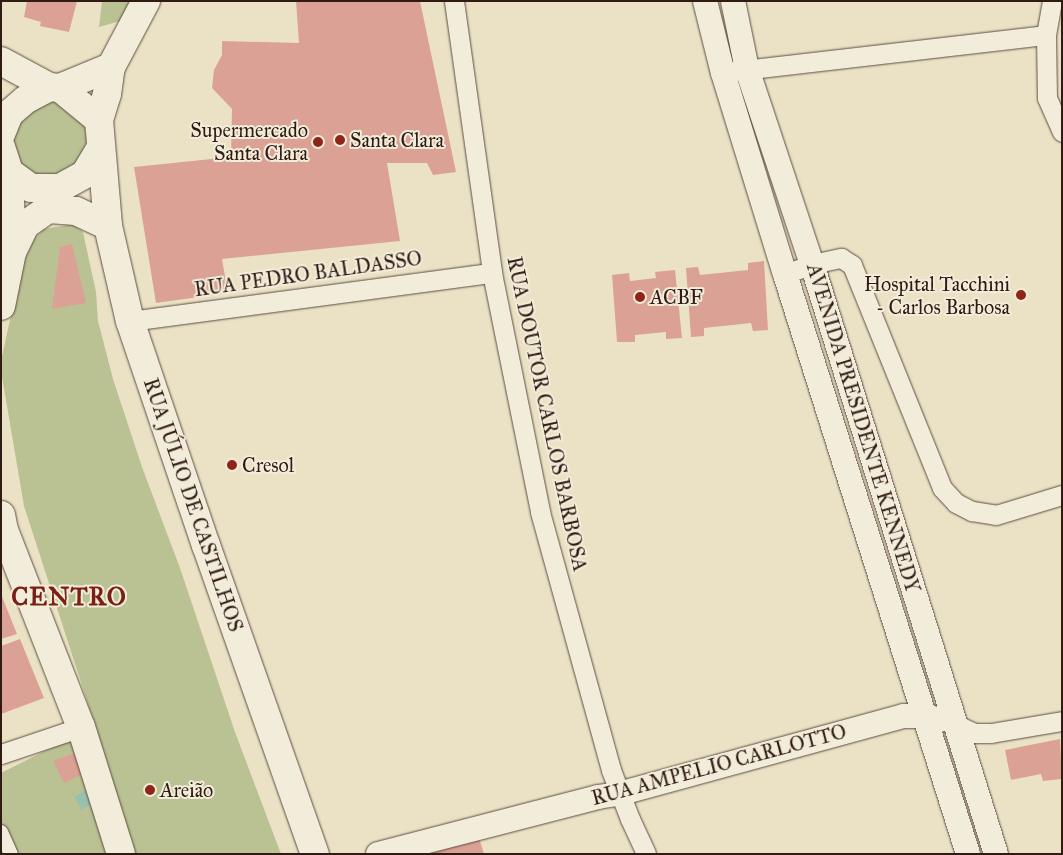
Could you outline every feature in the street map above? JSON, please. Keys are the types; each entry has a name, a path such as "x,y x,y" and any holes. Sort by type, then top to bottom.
{"main road":[{"name":"RUA JÚLIO DE CASTILHOS","path":"146,1 111,67 107,94 99,120 108,226 130,321 206,545 315,854"},
{"path":"1,61 55,87 99,120"},
{"path":"1,134 10,114 25,100 111,67"},
{"path":"5,160 31,188 60,188 85,174 100,149"},
{"path":"5,160 12,252"},
{"path":"1,306 12,252 25,225 48,209 76,211 108,226"},
{"path":"1,515 4,530 81,727 121,854"}],"street":[{"name":"RUA DOUTOR CARLOS BARBOSA","path":"454,1 492,273 540,512 612,770 630,819 646,854"},
{"name":"AVENIDA PRESIDENTE KENNEDY","path":"705,1 723,73 968,854"},
{"name":"AVENIDA PRESIDENTE KENNEDY","path":"732,1 747,69 812,264 996,854"},
{"path":"1052,1 1046,35 1047,98 1062,132"},
{"path":"723,73 1046,35"},
{"path":"785,274 812,264 840,258 852,265 942,488 956,503 972,512 996,515 1062,495"},
{"name":"RUA PEDRO BALDASSO","path":"130,321 492,273"},
{"name":"RUA AMPELIO CARLOTTO","path":"378,854 598,797 622,793 903,716 926,716 955,724 974,733 991,733 1062,721"},
{"path":"1,754 81,727"},
{"path":"1,832 11,854"}],"shaded area":[{"path":"102,1 130,1 120,21 99,27"},
{"path":"54,96 84,122 87,141 78,160 61,177 34,174 19,162 13,144 19,118"},
{"path":"73,224 83,232 96,292 98,321 113,379 142,467 180,568 235,732 281,854 134,854 108,766 24,506 1,371 1,361 26,246 44,229"},
{"path":"80,733 115,854 1,854 1,773"},
{"path":"92,787 99,800 81,810 74,796"}],"building":[{"path":"27,1 77,1 69,32 40,26 41,22 24,17"},
{"name":"Santa Clara","path":"296,1 420,1 456,172 433,175 427,163 387,163 400,241 222,259 228,293 156,303 134,167 231,157 232,109 212,88 214,70 222,55 222,41 299,43"},
{"path":"72,244 86,303 52,309 60,247"},
{"path":"764,261 768,330 753,331 751,323 704,328 704,336 691,337 686,268 698,267 700,275 748,270 748,263"},
{"path":"675,270 682,338 666,339 666,332 635,335 635,342 617,342 612,275 629,273 630,281 656,278 655,272"},
{"path":"1,594 17,634 1,639"},
{"path":"20,639 44,698 1,714 1,646"},
{"path":"1060,739 1062,779 1043,781 1041,774 1011,780 1005,750"},
{"path":"72,754 77,755 84,769 81,775 64,783 53,761"},
{"path":"478,835 484,854 417,854"}],"place":[{"name":"Santa Clara","path":"340,140"},
{"name":"Supermercado Santa Clara","path":"318,142"},
{"name":"Hospital Tacchini - Carlos Barbosa","path":"1021,295"},
{"name":"ACBF","path":"640,297"},
{"name":"Cresol","path":"232,465"},
{"name":"Areião","path":"150,790"}],"district":[{"name":"CENTRO","path":"69,597"}]}
